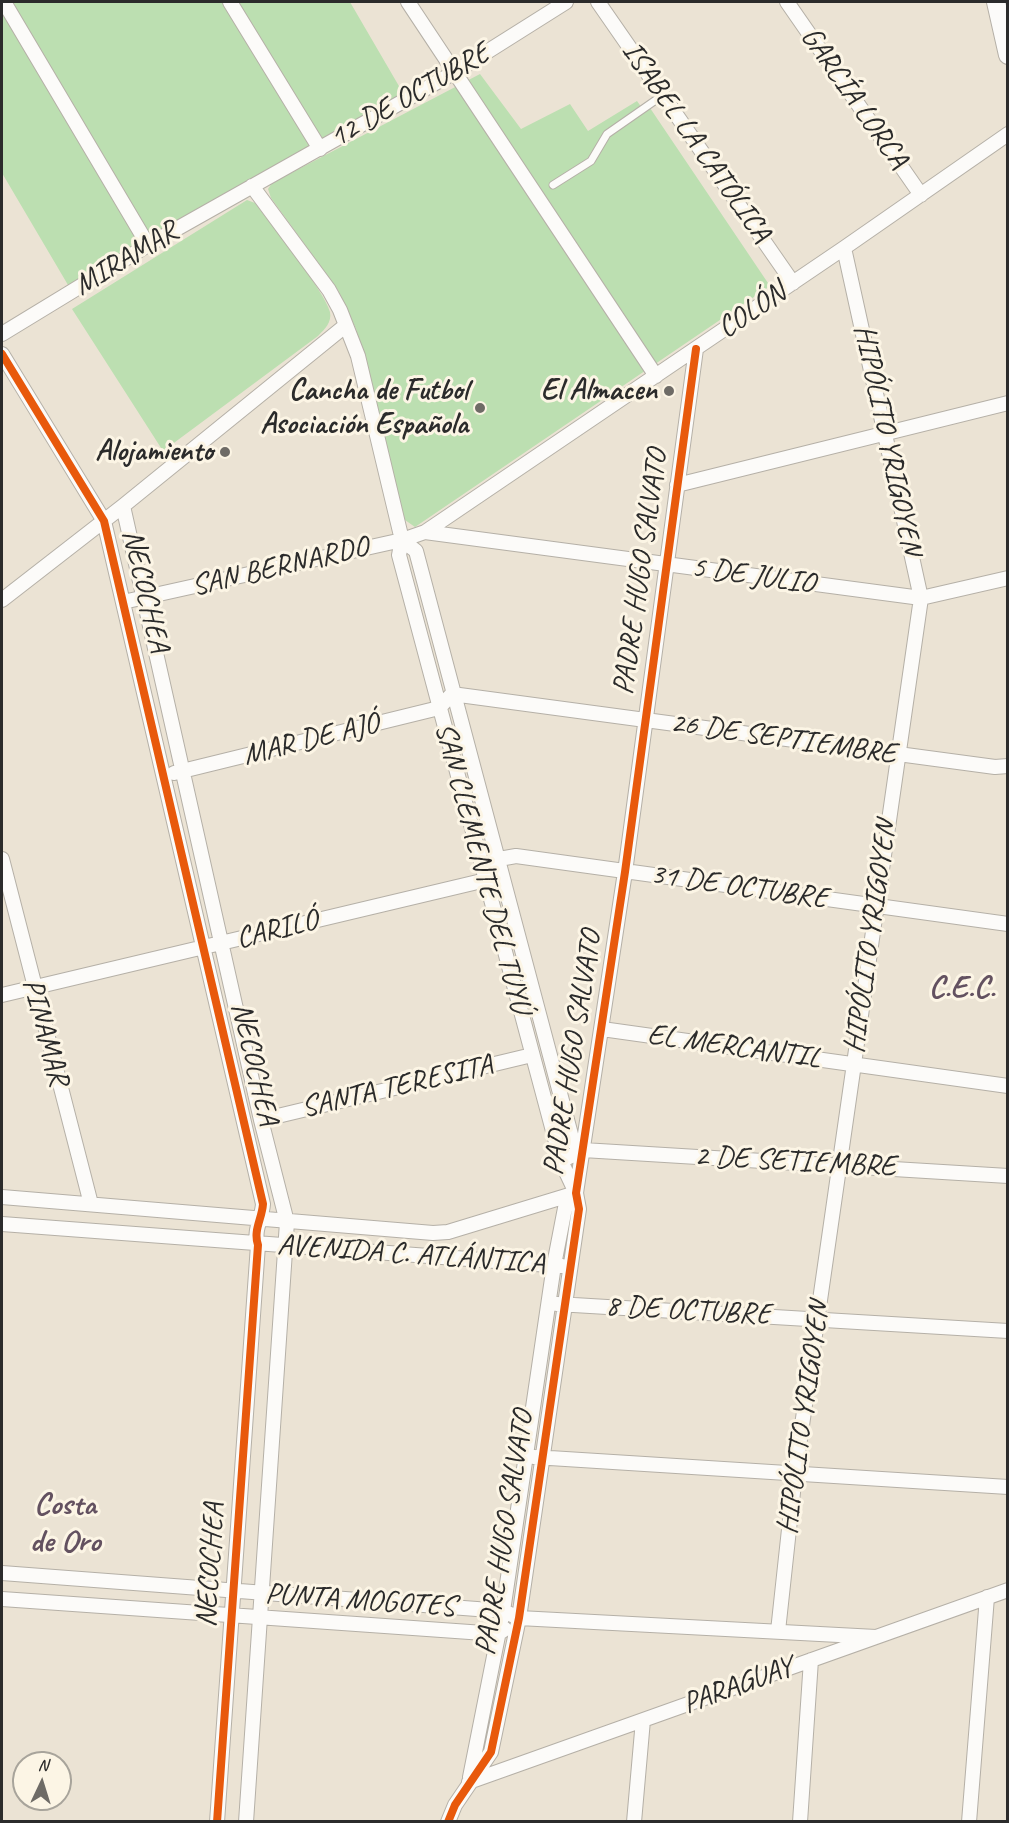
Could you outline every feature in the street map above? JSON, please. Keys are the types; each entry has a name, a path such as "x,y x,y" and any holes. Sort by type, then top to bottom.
{"main road":[{"path":"996,2 1008,55"}],"street":[{"path":"4,2 148,244"},
{"path":"230,2 320,149"},
{"path":"408,2 656,376"},
{"name":"12 DE OCTUBRE","path":"252,186 455,72 566,2"},
{"name":"ISABEL LA CATÓLICA","path":"598,2 793,283"},
{"name":"GARCÍA LORCA","path":"787,2 921,195"},
{"name":"COLÓN","path":"402,540 425,532 793,283 1008,134"},
{"name":"MIRAMAR","path":"2,334 148,244 252,186"},
{"name":"SAN CLEMENTE DEL TUYÚ","path":"252,186 329,290 358,356 402,540 399,555 561,1161 576,1192"},
{"name":"HIPÓLITO YRIGOYEN","path":"778,1631 795,1474 921,598 844,248"},
{"path":"2,600 123,506 345,326"},
{"name":"PADRE HUGO SALVATO","path":"448,1821 469,1782 491,1752 519,1618 579,1209 576,1192 625,872 696,349"},
{"name":"NECOCHEA","path":"2,354 105,520 202,948 263,1204 262,1219 257,1226 258,1245 217,1821"},
{"path":"677,485 1008,403"},
{"name":"NECOCHEA","path":"123,506 261,1120 287,1222 246,1821"},
{"name":"5 DE JULIO","path":"425,532 921,598 1008,578"},
{"name":"SAN CLEMENTE DEL TUYÚ","path":"402,540 416,551 452,694 503,858 573,1142 583,1150"},
{"name":"SAN BERNARDO","path":"123,602 402,540"},
{"path":"439,708 452,694"},
{"name":"26 DE SEPTIEMBRE","path":"452,694 994,767 1008,766"},
{"name":"MAR DE AJÓ","path":"163,776 439,708"},
{"path":"486,880 503,858"},
{"name":"31 DE OCTUBRE","path":"503,858 625,872 1008,924"},
{"name":"PINAMAR","path":"2,859 33,988 91,1204"},
{"name":"CARILÓ","path":"2,995 486,880"},
{"name":"EL MERCANTIL","path":"602,1029 1008,1086"},
{"name":"SANTA TERESITA","path":"261,1120 532,1055"},
{"path":"561,1161 583,1150"},
{"name":"2 DE SETIEMBRE","path":"583,1150 1008,1176"},
{"name":"PADRE HUGO SALVATO","path":"469,1782 503,1611 554,1265 565,1208 576,1192"},
{"name":"AVENIDA C. ATLÁNTICA","path":"2,1197 415,1233 448,1232 576,1192"},
{"name":"AVENIDA C. ATLÁNTICA","path":"2,1224 258,1245 570,1266"},
{"name":"8 DE OCTUBRE","path":"549,1303 1008,1331"},
{"path":"526,1457 1008,1487"},
{"name":"PUNTA MOGOTES","path":"2,1573 503,1611 519,1618"},
{"name":"PARAGUAY","path":"469,1782 1008,1590"},
{"path":"969,1821 987,1597"},
{"name":"PUNTA MOGOTES","path":"2,1599 498,1634"},
{"path":"498,1634 519,1618 876,1637"},
{"path":"800,1821 811,1660"},
{"path":"634,1821 643,1720"}],"lane":[{"path":"553,185 591,161 607,134 663,95"}],"green space":[{"path":"2,2 350,2 403,93 68,285 2,173"},
{"name":"Cancha de Futbol Asociación Española","path":"480,74 521,129 570,104 588,131 637,101 642,108 648,105 770,286 415,527 405,520 356,329 338,290 271,198 268,189 272,183"},
{"path":"247,200 255,203 319,290 330,312 329,322 318,336 163,451 72,309"}],"cycle path":[{"path":"448,1822 455,1805 491,1752 519,1618 579,1209 576,1193 625,872 696,349"},
{"path":"2,354 104,521 263,1204 257,1229 258,1245 217,1822"}],"place":[{"name":"El Almacen","path":"669,391"},
{"name":"Cancha de Futbol Asociación Española","path":"480,408"},
{"name":"Alojamiento","path":"225,452"}],"district":[{"name":"C.E.C.","path":"962,989"},
{"name":"Costa de Oro","path":"65,1524"}]}
